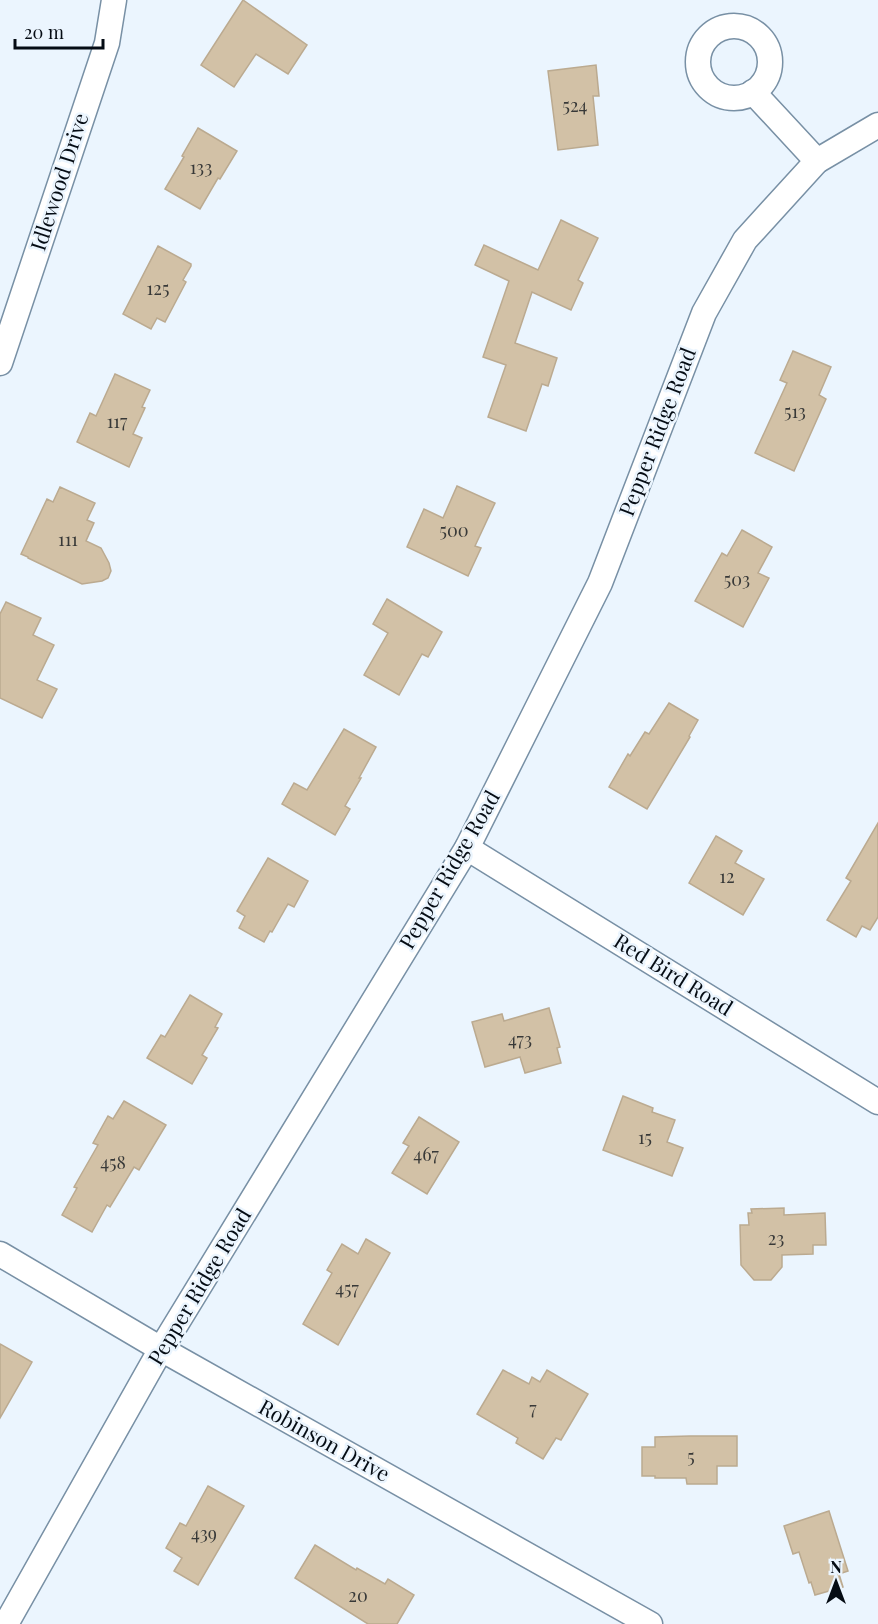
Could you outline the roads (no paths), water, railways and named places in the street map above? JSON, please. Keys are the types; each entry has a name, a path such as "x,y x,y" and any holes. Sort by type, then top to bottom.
{"street":[{"name":"Idlewood Drive","path":"0,363 107,43 114,0"},
{"path":"753,92 817,161"},
{"name":"Pepper Ridge Road","path":"6,1624 161,1349 467,848 600,583 704,313 745,240 817,161 878,125"},
{"name":"Red Bird Road","path":"467,848 878,1102"},
{"name":"Robinson Drive","path":"0,1254 161,1349 650,1624"}]}
